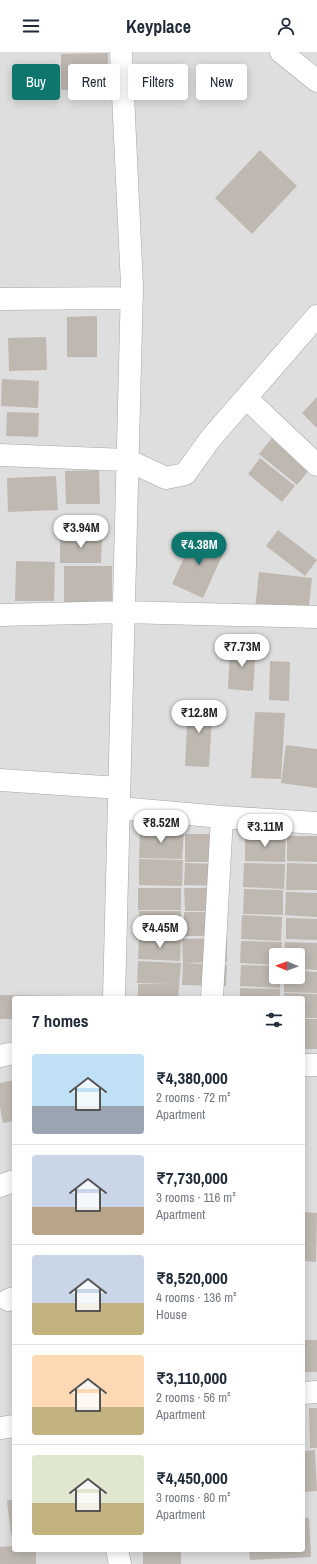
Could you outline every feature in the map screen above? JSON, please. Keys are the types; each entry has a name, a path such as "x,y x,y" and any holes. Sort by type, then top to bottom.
{"street":[{"path":"114,996 132,298 121,52"},
{"path":"281,52 313,70"},
{"path":"0,299 132,298"},
{"path":"0,456 127,460 166,478 185,474 211,438 314,324"},
{"path":"246,398 317,465"},
{"path":"0,615 124,612 317,617"},
{"path":"0,780 119,798 222,818 317,823"},
{"path":"212,996 222,818"},
{"path":"0,1056 12,1053"},
{"path":"305,1065 317,1065"},
{"path":"0,1186 12,1182"},
{"path":"305,1394 317,1392"},
{"path":"0,1428 12,1426"},
{"path":"117,1552 120,1564"}],"shaded area":[{"path":"0,52 317,52 317,1564 0,1564"}],"building":[{"path":"108,53 108,64 68,64 68,90 61,90 61,54"},
{"path":"260,150 297,186 252,234 215,198"},
{"path":"97,316 97,357 67,357 67,317"},
{"path":"46,337 47,370 9,371 8,338"},
{"path":"2,379 39,381 38,408 1,406"},
{"path":"317,397 317,428 302,413"},
{"path":"7,412 39,413 38,437 6,436"},
{"path":"276,433 314,464 297,485 259,454"},
{"path":"260,458 295,486 282,502 248,474"},
{"path":"99,470 100,504 66,504 65,471"},
{"path":"56,476 58,510 8,512 7,478"},
{"path":"278,530 317,560 305,576 266,546"},
{"path":"195,533 226,547 203,598 172,584"},
{"path":"60,536 102,536 101,563 60,563"},
{"path":"16,561 55,562 54,601 15,601"},
{"path":"64,566 112,566 112,606 64,606"},
{"path":"259,572 312,578 308,614 255,609"},
{"path":"230,646 256,647 253,691 228,689"},
{"path":"270,661 290,662 289,701 269,700"},
{"path":"188,702 213,703 209,767 185,766"},
{"path":"255,712 285,713 281,779 251,778"},
{"path":"286,745 317,749 317,788 281,783"},
{"path":"140,829 184,831 182,859 139,858"},
{"path":"185,834 227,834 226,862 185,862"},
{"path":"245,835 286,835 285,862 245,861"},
{"path":"287,836 317,836 317,862 287,861"},
{"path":"139,859 183,860 182,886 139,885"},
{"path":"185,863 226,864 225,886 184,885"},
{"path":"244,863 285,864 284,889 243,887"},
{"path":"287,863 317,864 317,890 286,890"},
{"path":"138,888 181,888 181,910 138,910"},
{"path":"184,888 228,888 228,911 185,911"},
{"path":"244,889 283,890 283,915 243,914"},
{"path":"286,892 317,893 317,917 285,915"},
{"path":"139,911 181,911 181,936 139,935"},
{"path":"184,912 225,912 225,936 184,936"},
{"path":"242,915 282,917 281,941 241,939"},
{"path":"286,918 317,919 317,940 286,939"},
{"path":"139,937 181,939 180,961 138,959"},
{"path":"227,938 227,962 183,963 182,939"},
{"path":"241,941 282,942 282,948 269,948 269,965 240,963"},
{"path":"285,942 317,943 317,970 305,969 305,948 285,948"},
{"path":"138,961 181,963 178,996 138,996 138,984 169,984 137,983"},
{"path":"183,963 227,965 226,986 182,985"},
{"path":"241,965 269,966 269,984 280,984 280,988 240,986"},
{"path":"305,971 317,972 317,993 284,992 284,984 305,984"},
{"path":"240,988 280,989 280,996 240,996"},
{"path":"284,993 317,994 317,1018 305,1018 305,996 284,996"},
{"path":"0,995 72,996 12,996 12,1019 0,1019"},
{"path":"305,1019 317,1019 317,1049 305,1049"},
{"path":"12,1080 12,1121 3,1123 0,1108 0,1083"},
{"path":"305,1212 317,1213 316,1262 305,1261"},
{"path":"305,1340 317,1340 317,1372 305,1372"},
{"path":"309,1408 317,1408 317,1448 310,1448"},
{"path":"315,1450 317,1491 305,1492 305,1451"},
{"path":"7,1500 12,1500 11,1535"},
{"path":"305,1518 309,1518 311,1557 250,1560 249,1552 305,1552"},
{"path":"12,1546 12,1552 36,1552 36,1564 0,1564 0,1547"},
{"path":"143,1552 181,1552 181,1564 143,1564"}]}
